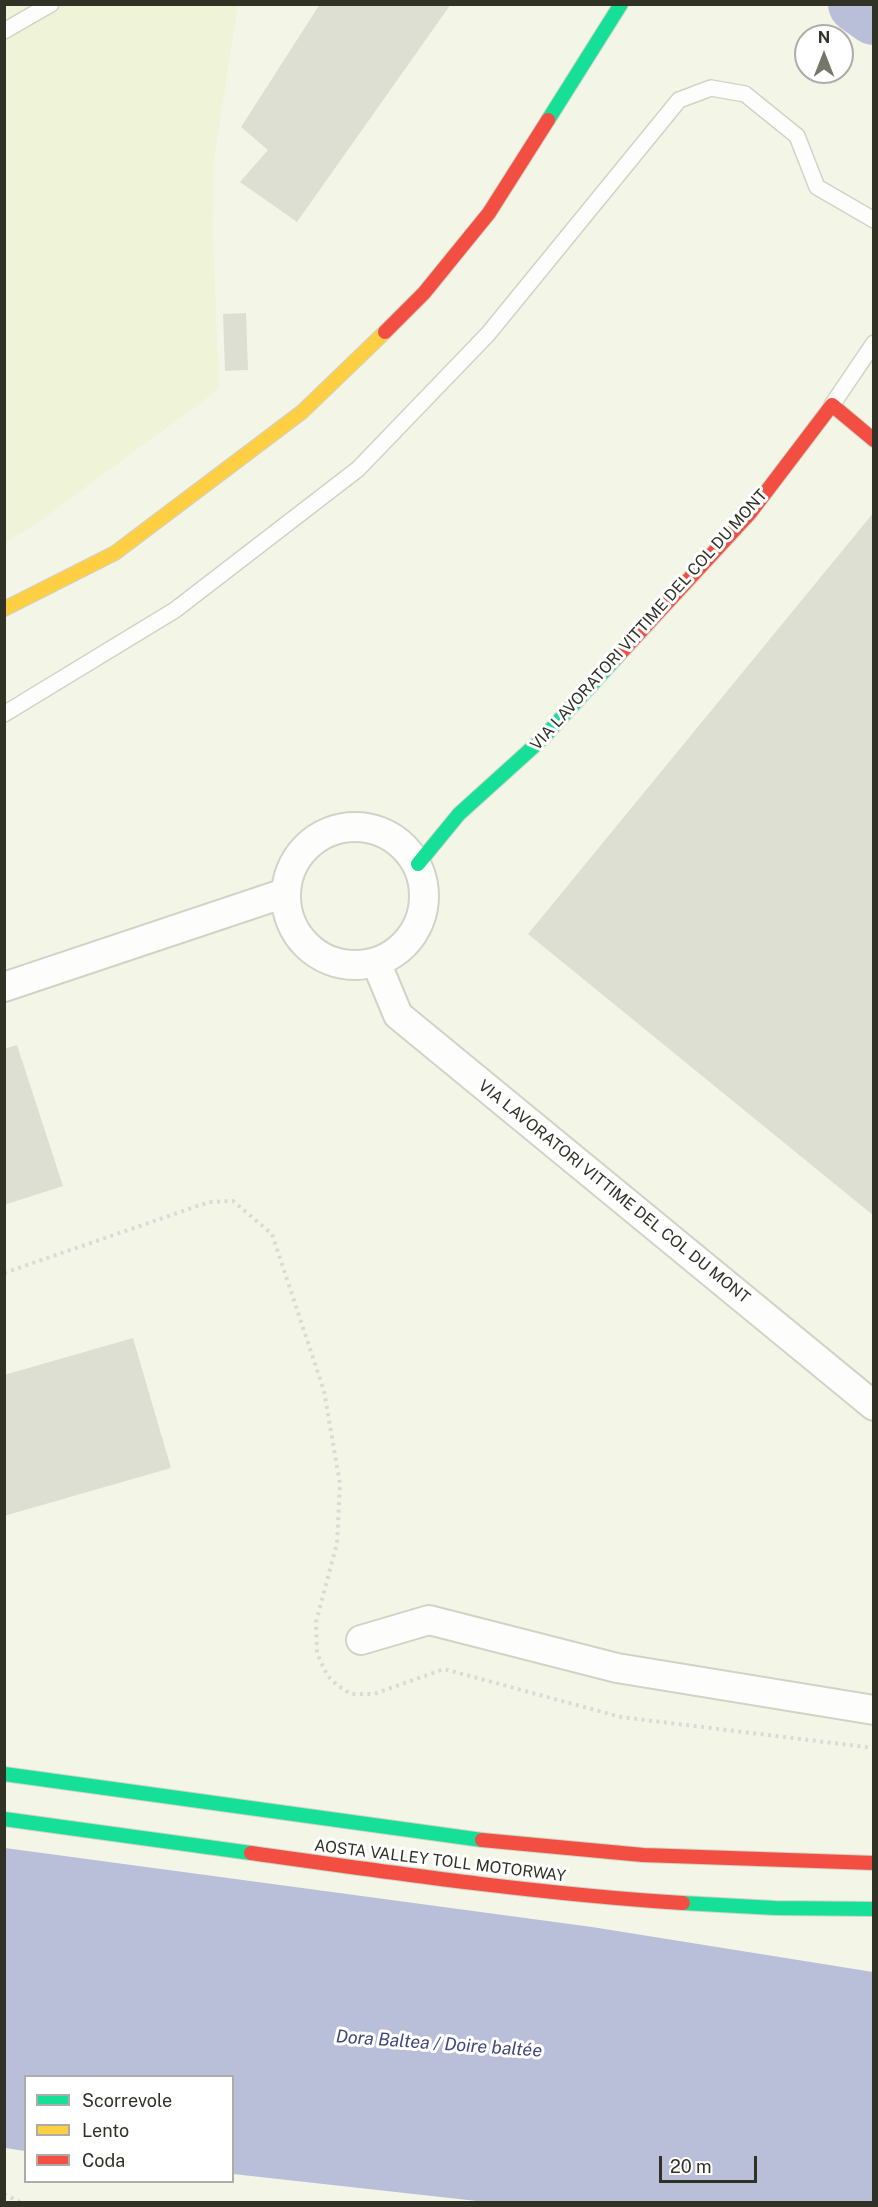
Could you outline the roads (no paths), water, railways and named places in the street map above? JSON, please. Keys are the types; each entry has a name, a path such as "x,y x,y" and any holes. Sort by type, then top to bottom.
{"main road":[{"path":"4,609 115,554 302,412 351,366 424,293 489,213 621,4"},
{"path":"832,405 873,440"},
{"name":"VIA LAVORATORI VITTIME DEL COL DU MONT","path":"418,864 459,814 542,739 750,513 832,405"},
{"name":"AOSTA VALLEY TOLL MOTORWAY","path":"4,1774 416,1831 566,1849 721,1860 873,1863"},
{"name":"AOSTA VALLEY TOLL MOTORWAY","path":"4,1819 450,1881 620,1899 775,1908 873,1909"}],"street":[{"path":"362,826 384,832 403,844 418,864 425,887 424,911 414,933 398,951 376,962 354,966 333,962 313,952 297,936 288,916 285,893 290,871 301,851 318,836 339,828 362,826"},
{"path":"4,987 285,893"},
{"name":"VIA LAVORATORI VITTIME DEL COL DU MONT","path":"376,962 398,1015 873,1406"},
{"path":"361,1640 429,1620 618,1668 873,1710"}],"lane":[{"path":"4,31 51,4"},
{"path":"4,714 175,609 358,469 488,334 679,100 711,88 745,94 797,136 817,187 873,220"},
{"path":"832,405 873,343"}],"water":[{"name":"Dora Baltea / Doire baltée","path":"5,1848 592,1927 873,1972 873,2202 486,2202 234,2174 234,2075 24,2075 24,2151 5,2148"}],"waterway":[{"path":"857,4 874,16"}]}
